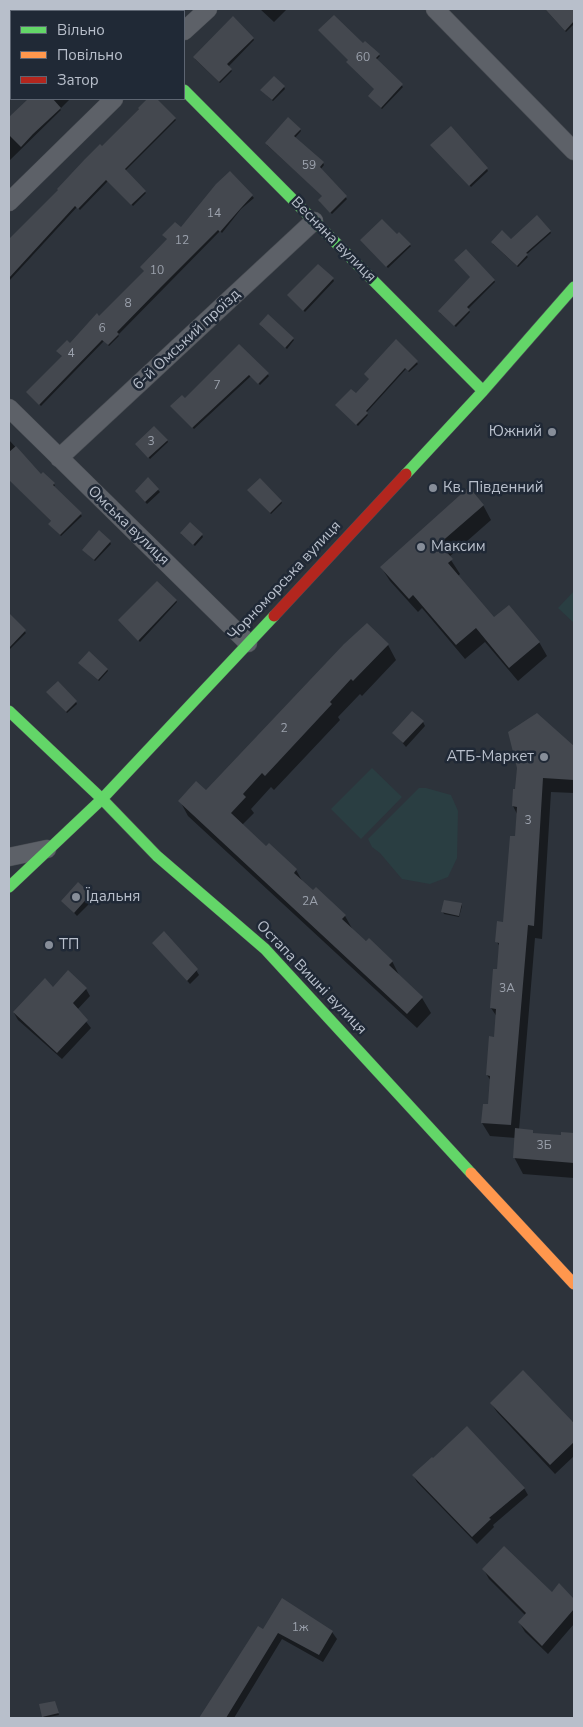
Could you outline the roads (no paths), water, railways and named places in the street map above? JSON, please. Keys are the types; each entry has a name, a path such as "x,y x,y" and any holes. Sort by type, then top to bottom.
{"street":[{"path":"185,31 208,9"},
{"path":"435,9 574,151"},
{"name":"Весняна вулиця","path":"185,91 483,391"},
{"path":"9,202 113,100"},
{"name":"6-й Омський проїзд","path":"59,458 314,221"},
{"name":"Чорноморська вулиця","path":"9,887 102,799 483,391 574,287"},
{"name":"Омська вулиця","path":"9,408 248,643"},
{"name":"Остапа Вишні вулиця","path":"9,711 102,799 157,856 265,948 574,1284"},
{"path":"9,858 52,848"}],"place":[{"name":"Южний","path":"552,432"},
{"name":"Кв. Південний","path":"433,488"},
{"name":"Максим","path":"421,547"},
{"name":"АТБ-Маркет","path":"544,757"},
{"name":"Їдальня","path":"76,897"},
{"name":"ТП","path":"49,945"}]}
